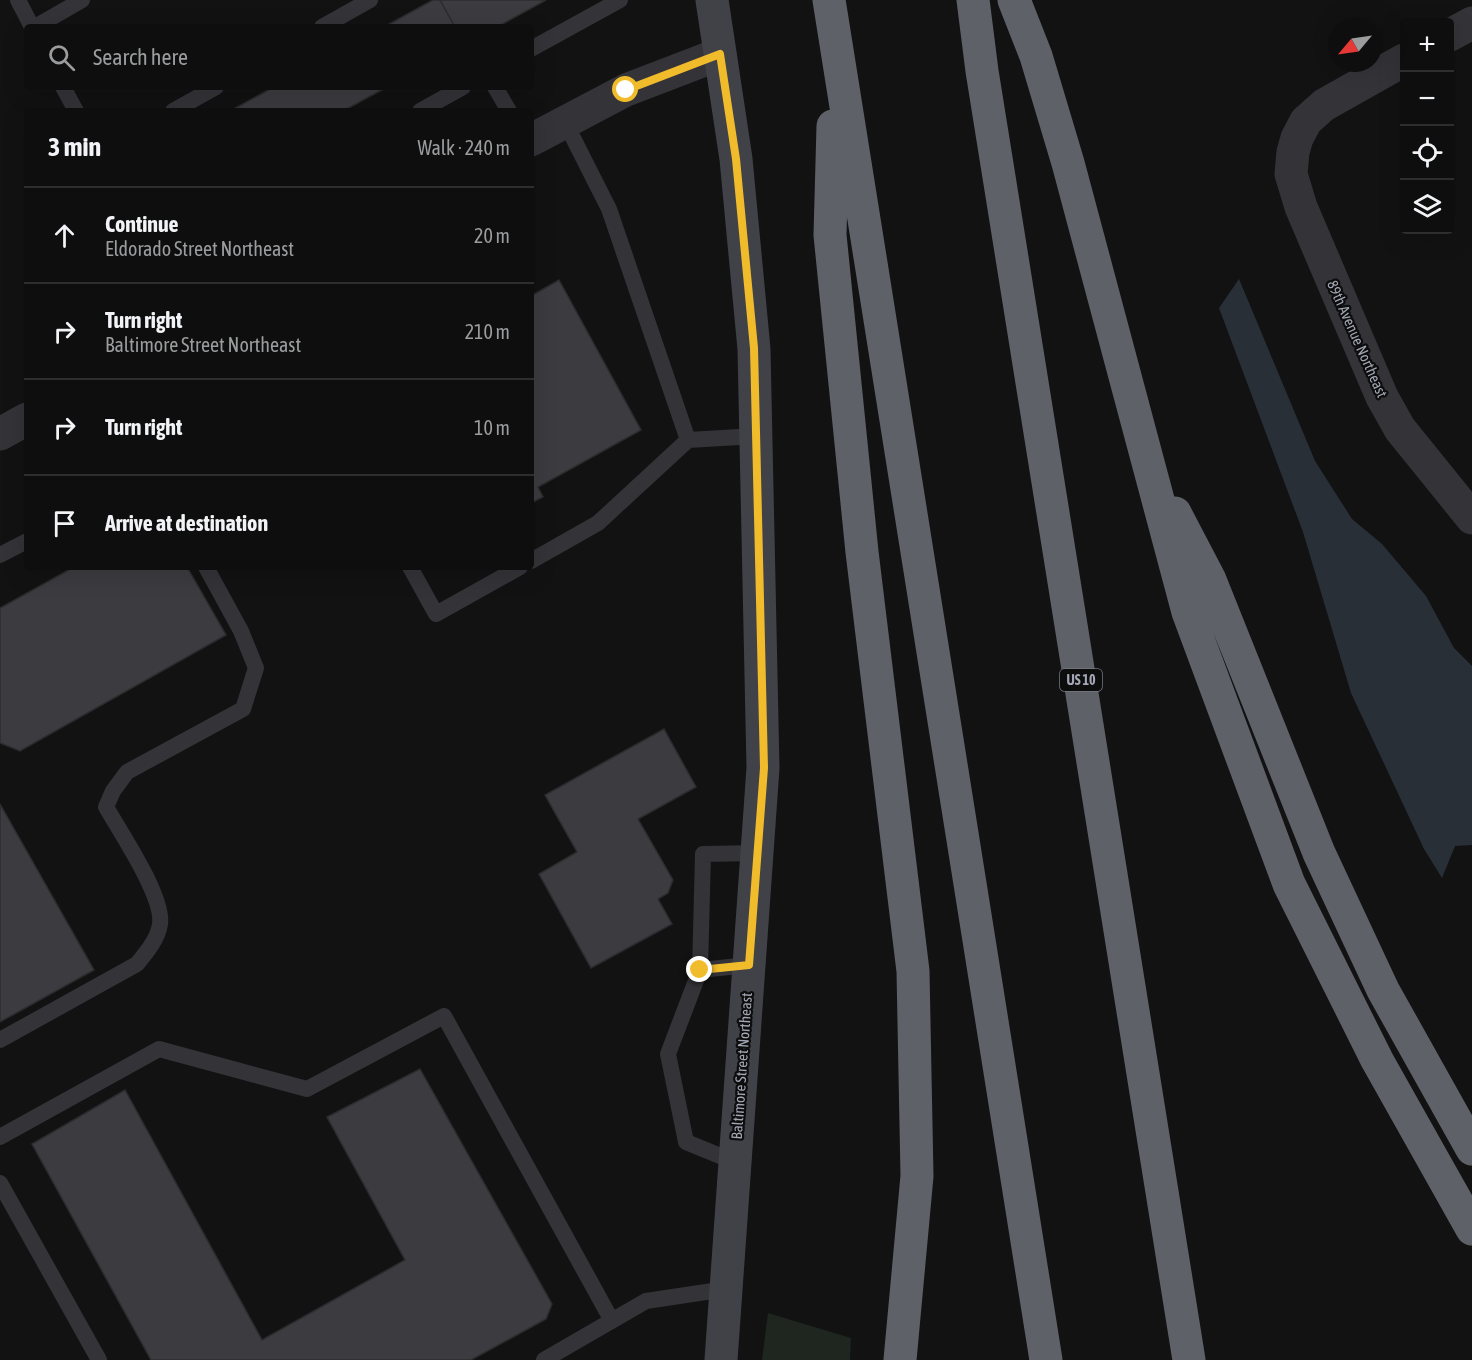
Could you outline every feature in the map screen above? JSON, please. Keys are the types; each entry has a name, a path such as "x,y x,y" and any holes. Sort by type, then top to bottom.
{"highway":[{"path":"829,0 1046,1360"},
{"name":"US 10","path":"974,0 982,71 1189,1360"},
{"path":"1014,0 1036,56 1068,163 1188,612 1289,884 1377,1060 1472,1229"},
{"path":"835,43 830,235 862,552 913,971 917,1176 900,1360"},
{"path":"1146,458 1210,580 1319,853 1383,990 1472,1149"}],"street":[{"name":"Baltimore Street Northeast","path":"712,0 736,159 754,348 764,768 721,1360"},
{"path":"1454,32 1472,23"},
{"path":"534,138 626,90 720,54"},
{"name":"89th Avenue Northeast","path":"1400,62 1324,105 1306,121 1293,152 1291,174 1300,207 1382,397 1400,429 1472,518"},
{"path":"0,434 24,421"}],"lane":[{"path":"18,0 31,24"},
{"path":"38,24 82,0"},
{"path":"327,24 370,0"},
{"path":"534,48 620,0"},
{"path":"65,90 74,108"},
{"path":"178,108 211,90"},
{"path":"425,108 458,90"},
{"path":"497,90 507,108"},
{"path":"566,122 609,209 688,440"},
{"path":"534,559 598,523 688,440 756,436"},
{"path":"0,555 24,543"},
{"path":"0,1040 137,964 151,947 160,924 153,889 106,807 113,791 128,772 243,709 256,668 241,631 208,570"},
{"path":"412,570 436,614 515,570"},
{"path":"735,1162 686,1142 668,1053 700,970 702,854 757,853"},
{"path":"700,970 749,965"},
{"path":"0,1137 159,1049 307,1089 444,1016 612,1321"},
{"path":"0,1184 99,1360"},
{"path":"544,1360 646,1301 726,1289"}],"shaded area":[{"path":"1239,279 1315,461 1352,519 1382,544 1426,596 1454,648 1472,666 1472,845 1455,846 1442,878 1424,849 1351,693 1303,532 1219,308"},
{"path":"768,1313 851,1338 850,1360 762,1360"}],"building":[{"path":"433,0 440,0 453,24 389,24"},
{"path":"440,0 546,0 502,24 453,24"},
{"path":"268,90 382,90 348,108 236,108"},
{"path":"559,280 641,430 538,487 543,497 534,502 534,294"},
{"path":"69,570 189,570 226,635 20,751 0,743 0,608"},
{"path":"664,729 696,787 638,819 673,880 668,893 658,899 672,924 591,968 539,874 577,852 545,795"},
{"path":"0,804 94,970 0,1022"},
{"path":"420,1069 552,1304 546,1319 471,1360 151,1360 32,1144 125,1090 262,1340 405,1260 327,1117"}],"route":[{"path":"626,90 720,54 736,159 754,348 764,768 749,965 700,970"}]}
